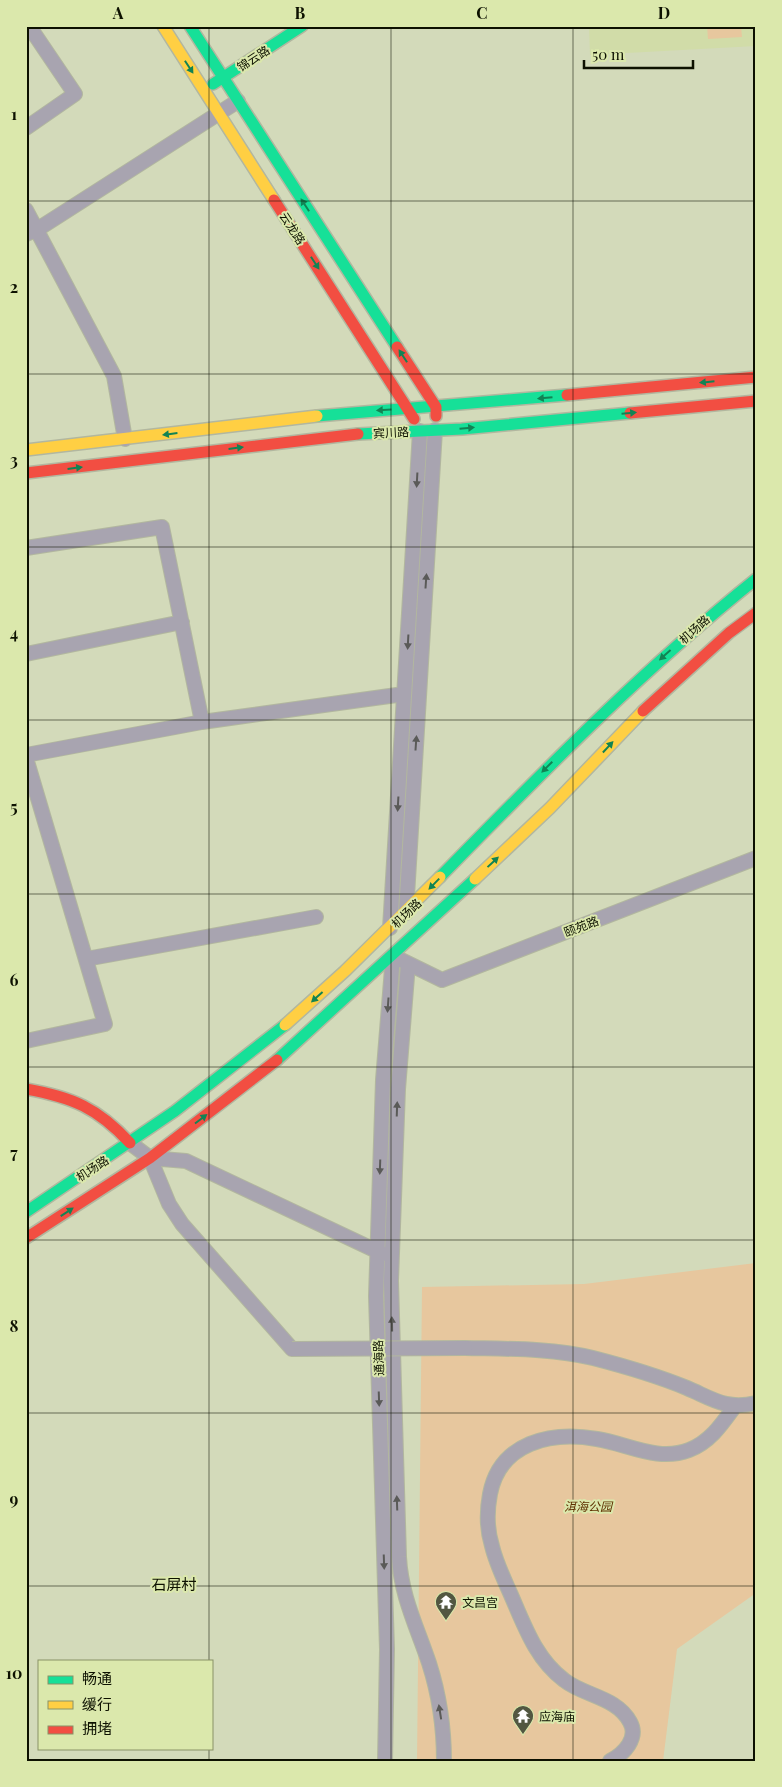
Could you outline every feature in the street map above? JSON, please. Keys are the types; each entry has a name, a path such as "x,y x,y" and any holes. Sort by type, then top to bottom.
{"main road":[{"name":"云龙路","path":"163,26 410,409 420,431"},
{"name":"云龙路","path":"190,26 436,407"},
{"name":"锦云路","path":"204,90 302,26"},
{"name":"宾川路","path":"26,450 350,412 436,407 756,377"},
{"name":"宾川路","path":"26,473 348,434 435,430 756,400"},
{"path":"435,430 436,407"},
{"name":"机场路","path":"26,1212 130,1143 222,1075 314,1000 406,914 544,770 618,698 708,617 756,579"},
{"name":"机场路","path":"26,1238 150,1158 263,1072 393,956 550,808 624,730 729,633 756,613"},
{"path":"26,1089 64,1095 97,1110 116,1126 130,1143"}],"street":[{"path":"26,128 75,94 29,26"},
{"path":"32,232 238,101"},
{"path":"26,210 32,232 114,376 125,439"},
{"path":"406,914 435,430"},
{"path":"390,928 420,431"},
{"path":"26,548 162,527 202,722"},
{"path":"26,654 182,622"},
{"path":"26,1041 105,1024 26,757 202,722 404,694"},
{"name":"颐苑路","path":"393,956 442,980 756,858"},
{"path":"86,959 316,917"},
{"name":"通海路","path":"384,1761 387,1658 377,1338 377,1251 383,1080 393,956"},
{"name":"通海路","path":"408,964 398,1089 392,1259 392,1343 400,1567 405,1600 428,1662 437,1693 444,1761"},
{"path":"130,1143 150,1158 169,1204 182,1224 292,1349 465,1348 552,1350 594,1358 687,1388 712,1400 734,1406 756,1403"},
{"path":"150,1158 186,1161 392,1259"},
{"path":"610,1761 618,1757 631,1741 631,1724 621,1710 566,1682 545,1664 536,1650 497,1563 491,1545 488,1510 493,1480 499,1467 516,1451 548,1439 571,1437 596,1439 652,1454 688,1451 704,1442 716,1431 734,1406"}],"shaded area":[{"path":"589,26 756,26 756,46 590,55"}],"green space":[{"path":"707,26 741,26 742,37 708,39"},
{"name":"洱海公园","path":"756,1263 756,1593 677,1649 663,1761 417,1761 422,1287 584,1284"}],"traffic: fast":[{"path":"190,26 397,347"},
{"path":"213,84 302,26"},
{"path":"317,416 567,395"},
{"path":"358,434 462,429 630,413"},
{"path":"440,877 555,761 633,686 756,579"},
{"path":"277,1060 475,879"},
{"path":"26,1212 175,1111 285,1025"}],"traffic: slow":[{"path":"163,26 274,200"},
{"path":"26,450 317,416"},
{"path":"475,879 550,808 643,711"},
{"path":"285,1025 345,971 440,877"}],"traffic: jam":[{"path":"274,200 414,419"},
{"path":"397,347 436,407 436,416"},
{"path":"567,395 756,377"},
{"path":"630,413 756,401"},
{"path":"26,473 358,434"},
{"path":"643,711 729,633 756,613"},
{"path":"26,1238 150,1158 277,1060"},
{"path":"26,1089 71,1100 83,1106 107,1121 130,1143"}],"place":[{"name":"文昌宫","path":"446,1621"},
{"name":"应海庙","path":"523,1735"}],"district":[{"name":"石屏村","path":"174,1584"}]}
